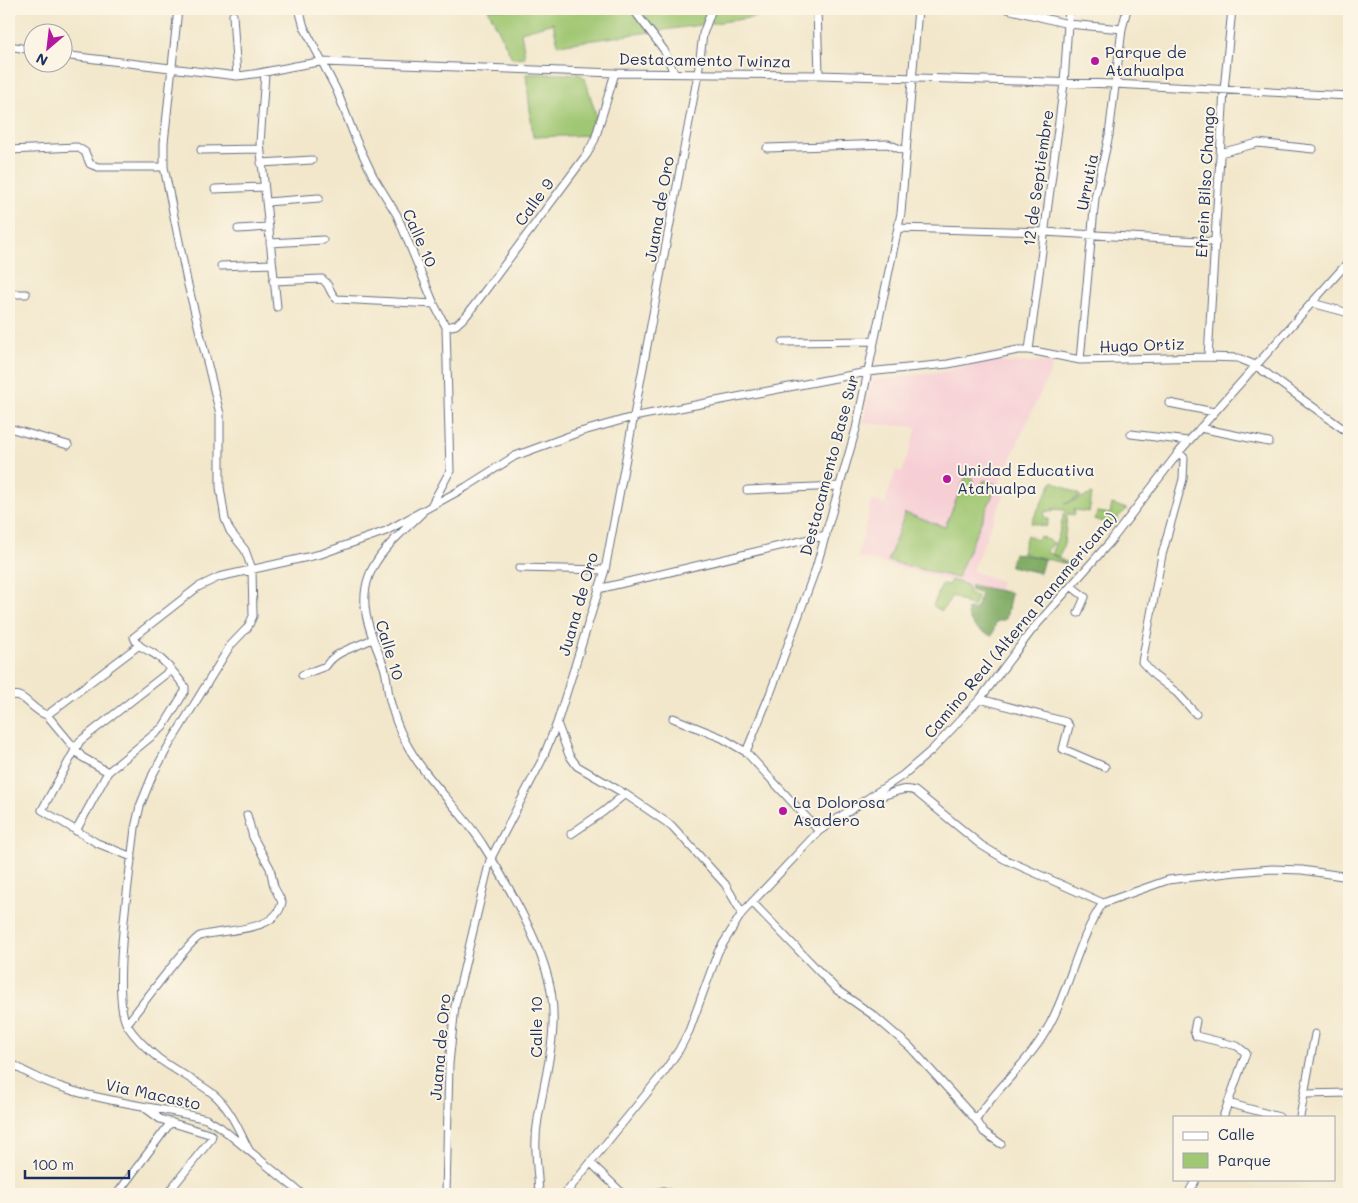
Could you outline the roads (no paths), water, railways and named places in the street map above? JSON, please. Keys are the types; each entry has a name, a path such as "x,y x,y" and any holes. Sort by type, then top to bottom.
{"street":[{"path":"178,9 164,143 164,167 187,281 220,414 220,487 225,519 230,531 245,550 252,569 251,622 230,646 153,774 140,806 132,857 120,966 122,1010 127,1024 158,1058 212,1093 222,1102 237,1125 249,1150"},
{"name":"Calle 10","path":"299,9 304,26 323,62 373,176 397,215 434,304 446,326 450,471 431,505 384,553 370,575 365,600 366,618 372,639 385,669 391,704 404,740 439,792 483,846 534,942 547,974 552,1000 550,1065 538,1119 535,1145 539,1194"},
{"path":"633,9 664,50 674,73"},
{"name":"Juana de Oro","path":"446,1194 449,1064 454,1006 490,860 542,760 557,722 605,570 633,417 649,344 704,34 712,9"},
{"path":"818,9 818,75"},
{"name":"Destacamento Base Sur","path":"746,752 770,694 826,535 856,429 898,228 918,9"},
{"path":"1007,9 1068,24 1122,29"},
{"name":"12 de Septiembre","path":"1029,350 1064,83 1069,9"},
{"name":"Urrutia","path":"1080,360 1095,198 1109,135 1114,84 1122,29 1127,9"},
{"name":"Efrein Bilso Chango","path":"1208,357 1224,90 1232,9"},
{"path":"233,15 237,76"},
{"path":"9,46 22,48"},
{"name":"Destacamento Twinza","path":"72,56 237,76 265,74 280,68 323,62 615,73 818,75 1114,84 1349,96"},
{"name":"Calle 9","path":"446,326 456,324 467,315 586,154 595,139 615,73"},
{"path":"265,74 260,149 271,264 278,307"},
{"path":"1220,153 1258,143 1313,149"},
{"path":"767,148 888,144 905,151"},
{"path":"9,150 77,147 85,152 90,164 98,167 164,167"},
{"path":"201,150 260,149"},
{"path":"262,163 312,160"},
{"path":"215,189 264,187"},
{"path":"266,202 319,198"},
{"path":"238,228 268,227"},
{"path":"898,228 1044,232 1216,242"},
{"path":"270,243 323,240"},
{"path":"1255,364 1349,262"},
{"path":"221,266 271,264"},
{"path":"273,281 322,279 328,283 333,297 336,299 434,304"},
{"path":"9,294 26,294"},
{"path":"1312,302 1349,313"},
{"path":"783,342 874,341"},
{"name":"Hugo Ortiz","path":"138,646 134,637 198,587 219,577 320,554 386,530 466,487 515,456 580,432 633,417 867,372 948,364 1018,350 1029,350 1080,360 1238,358 1255,364 1349,433"},
{"name":"Camino Real (Alterna Panamericana)","path":"565,1194 679,1050 689,1031 718,952 742,913 820,831 924,759 980,699 1032,630 1110,542 1179,452 1255,364"},
{"path":"1169,403 1214,412"},
{"path":"9,428 68,445"},
{"path":"1200,428 1268,442"},
{"path":"1131,434 1188,442"},
{"path":"1179,452 1184,458 1183,479 1161,562 1142,662 1155,676 1177,693 1196,714"},
{"path":"747,490 839,486"},
{"path":"598,589 826,535"},
{"path":"518,568 605,570"},
{"path":"1071,586 1084,597 1078,613"},
{"path":"302,675 326,666 330,658 372,639"},
{"path":"47,715 138,646 153,653 171,670 185,691 167,723 108,772 76,831"},
{"path":"132,857 76,831 42,810 80,741 171,670"},
{"path":"9,696 13,694 22,697 36,712 47,715 82,757 108,772"},
{"path":"980,699 1066,722 1069,726 1063,749 1105,767"},
{"path":"673,718 722,738 746,752 820,831"},
{"path":"557,722 569,755 577,766 625,794 672,826 724,884 742,913"},
{"path":"871,796 882,796 902,789 914,791 981,845 1004,859 1102,903 1168,880 1272,868 1349,877"},
{"path":"571,834 625,794"},
{"path":"127,1024 196,938 251,927 277,915 282,902 274,887 270,868 255,842 247,815"},
{"path":"752,902 837,990 873,1015 910,1047 976,1120 984,1132 1001,1144"},
{"path":"976,1120 986,1103 1029,1057 1043,1036 1054,1017 1087,932 1102,903"},
{"path":"1196,1021 1194,1031 1196,1036 1237,1046 1246,1051 1223,1116"},
{"path":"1300,1116 1315,1034"},
{"name":"Via Macasto","path":"9,1062 53,1085 145,1108 206,1119 249,1150 302,1194"},
{"path":"1304,1094 1343,1095 1349,1093"},
{"path":"1228,1103 1275,1116"},
{"path":"145,1108 160,1119 210,1133 212,1137 167,1194"},
{"path":"117,1194 170,1122"},
{"path":"590,1163 623,1194"},
{"path":"1188,1194 1195,1180"},
{"path":"651,1194 664,1191 672,1194"}],"place":[{"name":"Parque de Atahualpa","path":"1095,61"},
{"name":"Unidad Educativa Atahualpa","path":"947,479"},
{"name":"La Dolorosa Asadero","path":"783,811"}]}
